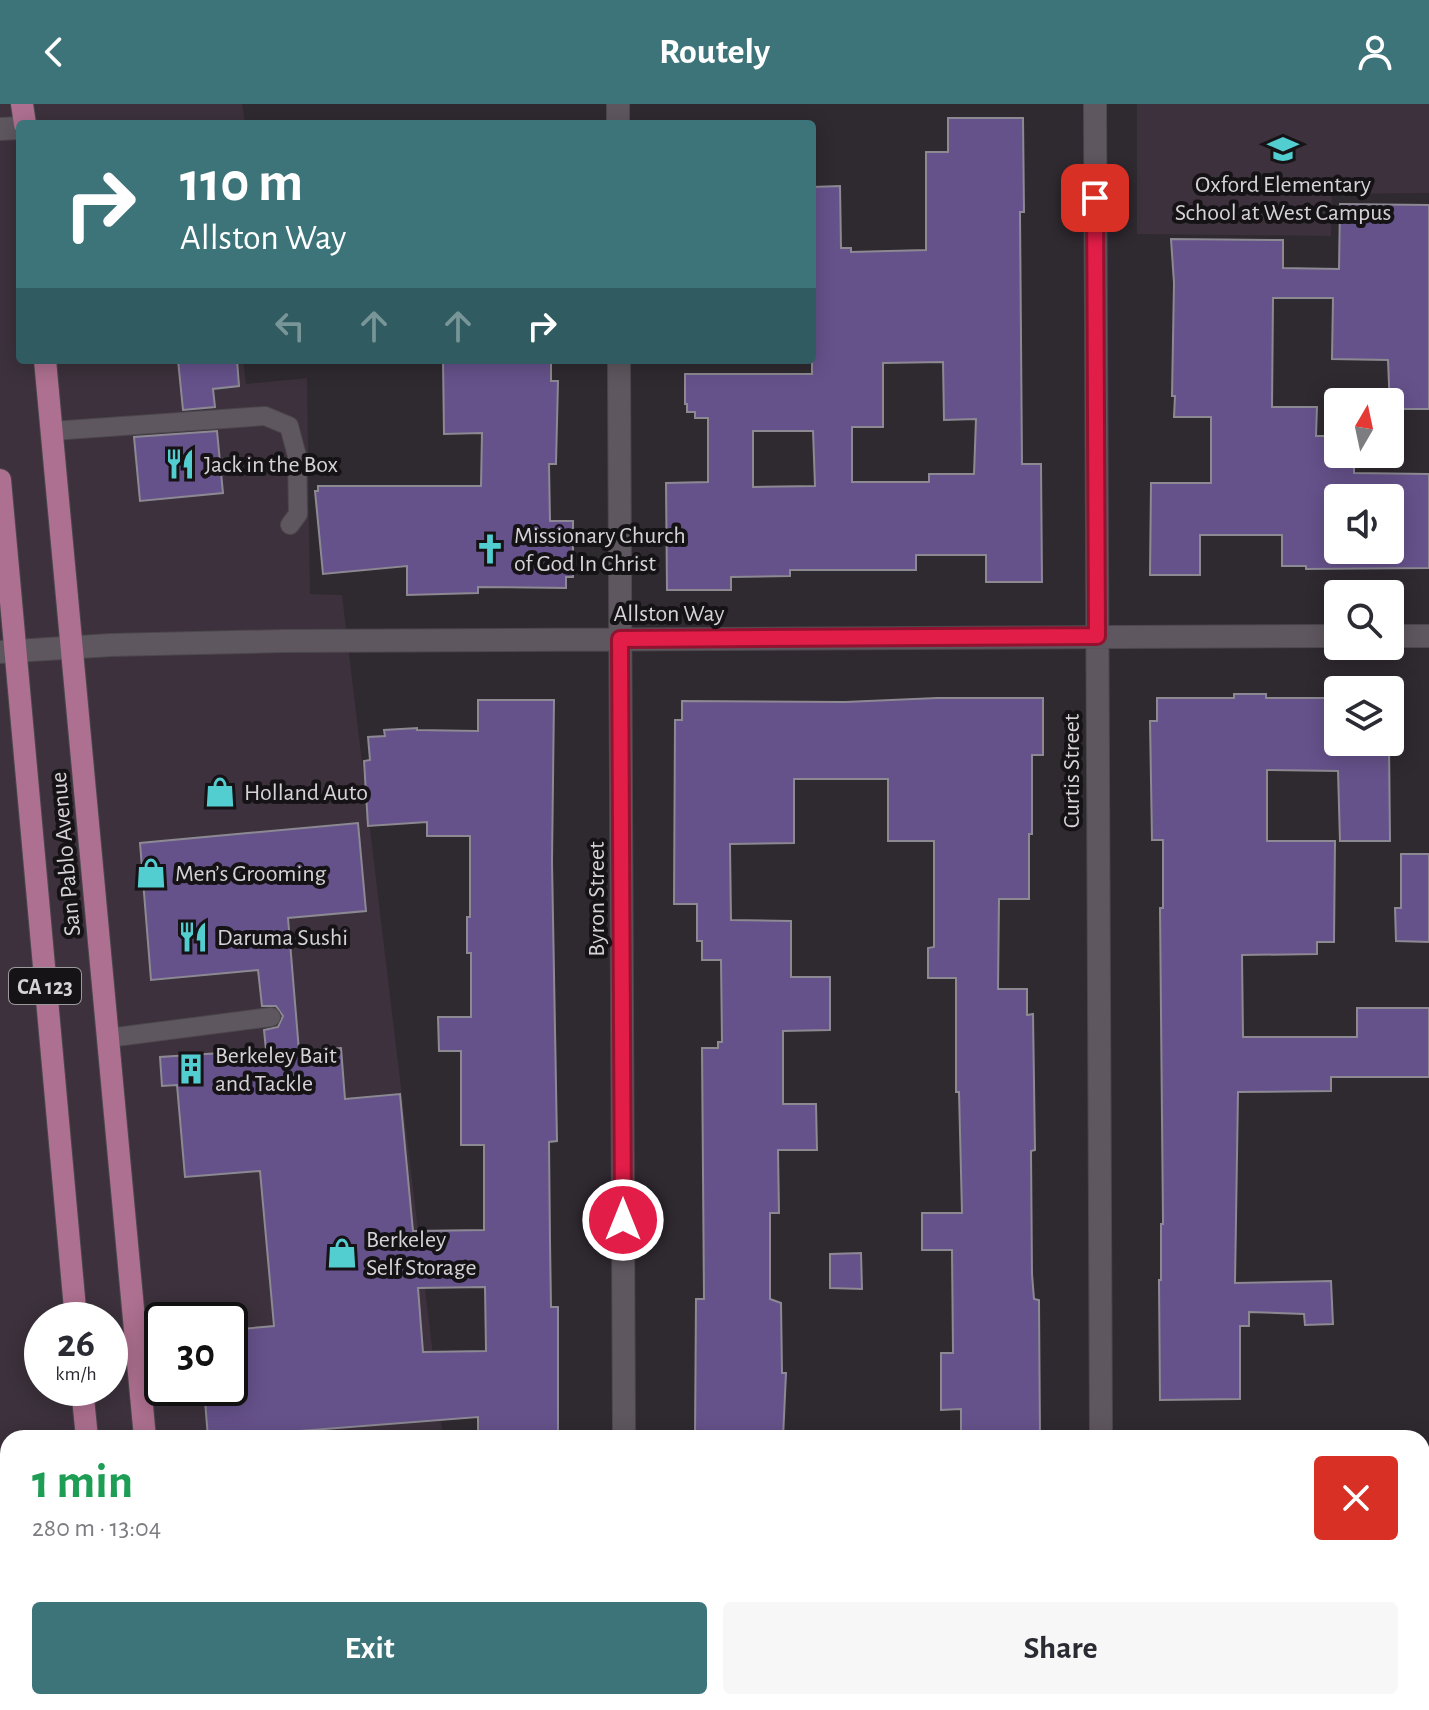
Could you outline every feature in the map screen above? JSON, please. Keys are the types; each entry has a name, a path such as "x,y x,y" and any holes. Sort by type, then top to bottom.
{"main road":[{"name":"San Pablo Avenue","path":"45,364 144,1430"},
{"name":"San Pablo Avenue","path":"0,480 8,652 74,1302"},
{"path":"84,1406 86,1430"}],"street":[{"name":"Curtis Street","path":"1095,104 1101,1430"},
{"name":"Byron Street","path":"619,364 624,1430"},
{"name":"Allston Way","path":"8,652 283,641 1324,636"},
{"path":"1404,636 1429,636"}],"lane":[{"path":"52,431 265,416 289,426 297,456 298,514 290,525"},
{"path":"108,1038 271,1017"}],"shaded area":[{"path":"0,104 242,104 244,120 16,120 16,364 244,364 246,384 307,378 310,594 342,595 442,1430 0,1430"},
{"name":"Oxford Elementary School at West Campus","path":"1137,104 1429,104 1429,193 1332,194 1331,236 1137,234"}],"building":[{"path":"948,118 1023,118 1024,212 1020,212 1022,464 1041,464 1042,582 986,582 986,555 916,555 916,570 790,570 790,576 731,577 731,590 667,590 666,483 708,482 708,418 695,418 695,412 687,412 685,374 812,374 812,364 816,364 816,187 840,186 841,248 851,248 851,252 926,250 926,152 948,152","holes":["943,362 944,420 976,419 974,474 929,474 929,482 852,482 852,427 883,427 883,363","753,431 813,431 815,486 753,487"]},
{"path":"1340,204 1429,205 1429,409 1404,409 1404,388 1389,388 1388,360 1332,359 1333,298 1273,298 1272,407 1317,407 1316,436 1324,436 1324,468 1354,468 1354,473 1429,474 1429,568 1306,569 1306,566 1282,566 1282,535 1200,535 1200,575 1150,575 1151,483 1211,483 1211,417 1174,417 1171,239 1283,240 1283,268 1339,269"},
{"path":"178,364 237,364 239,386 213,389 215,407 183,410"},
{"path":"443,364 551,364 551,381 558,381 556,464 549,464 550,521 573,521 573,577 566,577 566,588 478,587 478,593 407,595 407,566 323,574 315,491 318,491 318,486 481,486 482,433 444,434"},
{"path":"217,431 223,493 140,501 134,437"},
{"path":"1234,694 1266,694 1266,698 1324,698 1324,756 1389,756 1390,841 1340,841 1338,771 1267,770 1267,841 1335,841 1334,942 1317,942 1317,954 1242,955 1243,1037 1357,1037 1357,1008 1429,1008 1429,1077 1331,1077 1331,1091 1238,1092 1235,1283 1331,1281 1333,1324 1305,1325 1304,1314 1249,1312 1249,1326 1240,1326 1240,1399 1160,1400 1159,1280 1163,1224 1160,908 1163,908 1163,840 1152,840 1150,721 1157,721 1157,698 1234,698"},
{"path":"1043,698 1043,755 1032,755 1029,899 999,899 998,989 1027,989 1027,1015 1033,1014 1035,1150 1031,1151 1032,1274 1034,1299 1039,1300 1040,1430 961,1430 961,1409 941,1410 941,1353 953,1353 952,1250 922,1250 922,1213 962,1213 959,1092 956,1092 956,978 928,978 928,948 934,947 934,841 888,841 888,779 794,779 794,843 730,844 731,920 791,921 791,977 830,977 830,1030 783,1031 783,1104 816,1104 817,1150 778,1150 779,1213 770,1213 770,1299 781,1303 782,1373 786,1373 783,1430 695,1430 696,1299 704,1299 702,1048 718,1048 718,1042 722,1042 721,960 702,960 702,941 697,941 697,904 674,904 675,720 682,720 682,701"},
{"path":"478,700 554,700 552,862 557,1141 549,1142 551,1307 558,1307 558,1430 478,1430 478,1417 311,1430 207,1430 205,1406 248,1406 248,1328 274,1326 260,1171 185,1177 177,1085 162,1086 160,1057 266,1050 264,1030 278,1027 283,1016 276,1006 262,1006 258,970 151,980 140,843 358,823 366,911 288,918 299,1051 341,1048 345,1099 400,1094 413,1231 484,1230 484,1145 461,1145 461,1051 439,1051 438,1017 471,1017 471,953 467,953 470,836 427,836 427,822 368,826 364,761 370,760 368,737 385,736 384,730 478,731","holes":["485,1287 486,1351 423,1352 418,1288"]},
{"path":"1401,854 1429,854 1429,942 1396,941 1395,908 1401,908"},
{"path":"861,1253 862,1289 830,1288 830,1254"}],"place":[{"name":"Oxford Elementary School at West Campus","path":"1283,149"},
{"name":"Jack in the Box","path":"180,464"},
{"name":"Missionary Church of God In Christ","path":"490,549"},
{"name":"Holland Auto","path":"220,792"},
{"name":"Men’s Grooming","path":"151,873"},
{"name":"Daruma Sushi","path":"193,937"},
{"name":"Berkeley Bait and Tackle","path":"191,1069"},
{"name":"Berkeley Self Storage","path":"342,1253"}],"route":[{"path":"623,1220 620,639 1097,636 1095,198"}]}
